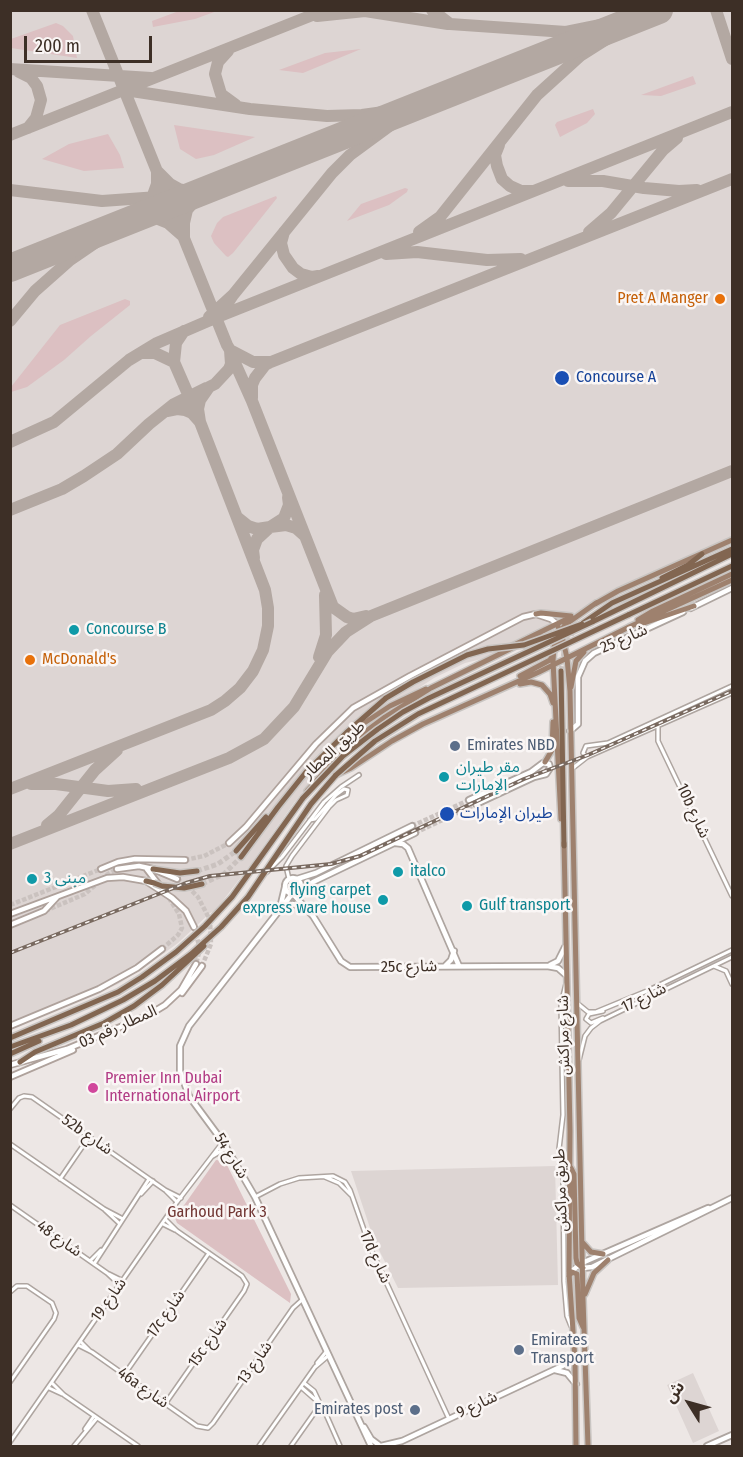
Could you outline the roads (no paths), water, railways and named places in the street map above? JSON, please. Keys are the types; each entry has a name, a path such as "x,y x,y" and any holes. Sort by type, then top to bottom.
{"highway":[{"path":"580,625 601,609 732,549"},
{"path":"628,596 688,565 702,554"},
{"name":"طريق المطار","path":"10,1036 30,1030 118,992 154,969 186,944 232,897 303,798 343,756 403,712 732,554"},
{"name":"طريق المطار","path":"10,1047 53,1032 101,1011 142,989 211,936 239,907 264,875 304,814 336,775 375,741 418,714 732,566"},
{"path":"236,851 295,784 386,698 467,655 488,649 525,645 571,627 592,622"},
{"path":"561,671 564,846"},
{"path":"241,858 295,784"},
{"path":"153,869 175,873 197,871"},
{"path":"146,881 162,888 184,888 202,884"},
{"path":"20,1062 35,1052 104,1023 134,1006 187,963 211,936"},
{"path":"10,1054 53,1032"}],"main road":[{"path":"497,655 618,591 732,540"},
{"path":"629,627 653,611 732,574"},
{"path":"336,775 404,734 732,580"},
{"path":"558,763 553,656 561,633 569,622 596,603"},
{"path":"639,622 652,621 694,606"},
{"path":"536,614 573,616"},
{"name":"شارع مراكش","path":"557,624 566,651 570,691 581,1265 588,1446"},
{"path":"303,798 328,766 353,741 396,709 431,688 538,637 547,637 557,642 566,651"},
{"path":"570,691 576,661 590,647"},
{"path":"460,708 477,697 541,667 553,656"},
{"path":"501,689 527,682 542,685 552,697 555,755 558,763"},
{"path":"335,744 390,706 418,691 431,688"},
{"path":"545,762 552,750 554,720"},
{"name":"شارع مراكش","path":"558,763 561,831 564,846 568,978 569,1275 574,1329 577,1445"},
{"path":"570,1164 574,1174 576,1256 581,1265"},
{"path":"582,1241 588,1250 595,1254 603,1254"},
{"path":"583,1299 594,1273 608,1260"},
{"path":"569,1275 572,1272 577,1274 579,1318 584,1328"}],"street":[{"name":"شارع 25","path":"570,731 578,724 578,677 589,656 732,588"},
{"path":"229,843 246,827 298,764 348,712 410,676 520,618 536,614 551,619 557,624"},
{"path":"587,757 583,751 586,746 602,745 614,741 732,686"},
{"path":"570,771 587,757 732,694"},
{"name":"10b شارع","path":"658,726 658,741 732,896"},
{"path":"614,741 618,744"},
{"path":"469,800 531,772 545,762 550,766 546,774 534,777 476,804"},
{"path":"264,875 276,864 332,794 359,775"},
{"path":"310,820 315,819 336,795 344,789 348,790 347,795 336,800 329,807 286,866 289,879 285,887 288,893 293,894 415,833"},
{"path":"289,879 316,873 412,826"},
{"path":"395,843 403,844 410,851 459,966"},
{"path":"101,869 120,861 139,858 185,860"},
{"path":"120,861 128,867"},
{"path":"117,869 128,867 153,869 177,879"},
{"path":"146,868 162,888"},
{"path":"10,914 107,878 123,877 146,881 181,905 194,927"},
{"path":"297,879 301,883 300,890"},
{"name":"شارع 54","path":"279,910 285,887"},
{"name":"25c شارع","path":"300,890 304,905"},
{"name":"25c شارع","path":"293,894 304,905 341,961 350,967 547,966 560,969 568,978"},
{"name":"شارع 54","path":"293,894 189,1026 180,1046 180,1071 185,1088 223,1142 255,1197 359,1420 378,1446"},
{"path":"10,925 44,911 58,895"},
{"path":"279,910 292,904 304,905"},
{"path":"547,966 558,961 567,945"},
{"path":"10,1026 99,989 162,950"},
{"name":"شارع 17","path":"576,1003 584,1010 592,1012 608,1008 732,950"},
{"path":"444,966 451,960 454,951"},
{"name":"شارع 17","path":"578,1061 588,1032 611,1015 732,957"},
{"name":"المطار رقم 03","path":"10,1065 94,1040 147,1016 165,1005 182,990 199,965"},
{"path":"712,966 726,971 732,984"},
{"name":"طريق مراكش","path":"568,978 561,1004 563,1115 559,1149 563,1173 566,1309 568,1319 574,1329"},
{"path":"608,1008 599,1014 587,1016 586,1019 591,1023 611,1015"},
{"path":"10,1077 94,1040"},
{"name":"52b شارع","path":"10,1109 19,1098 28,1096 165,1190 181,1198"},
{"path":"60,1179 89,1137"},
{"name":"شارع 19","path":"11,1440 177,1202 223,1142"},
{"path":"10,1144 104,1209 123,1219"},
{"name":"شارع 19","path":"209,1159 226,1148"},
{"name":"17d شارع","path":"255,1197 290,1180 318,1176 333,1176 342,1180 350,1190 374,1257 449,1419"},
{"path":"94,1264 151,1180"},
{"name":"52b شارع","path":"165,1190 177,1202"},
{"path":"581,1265 590,1268 732,1198"},
{"name":"شارع 48","path":"10,1205 107,1273 120,1285"},
{"path":"569,1275 581,1265 603,1254 711,1208"},
{"path":"104,1209 120,1224"},
{"path":"166,1220 177,1231"},
{"path":"163,1224 209,1253"},
{"path":"90,1261 103,1249"},
{"name":"15c شارع","path":"165,1404 244,1291 246,1280 209,1253"},
{"name":"17c شارع","path":"124,1375 209,1253"},
{"name":"شارع 48","path":"107,1273 123,1281"},
{"path":"10,1292 17,1286 27,1286 51,1303 56,1313 10,1382"},
{"name":"شارع 13","path":"208,1428 291,1311 304,1301"},
{"name":"46a شارع","path":"79,1344 201,1428 208,1428"},
{"path":"260,1446 315,1367 328,1353"},
{"name":"شارع 9","path":"395,1446 575,1360"},
{"path":"552,1370 567,1373 576,1384"},
{"path":"52,1383 64,1395 136,1446"},
{"path":"291,1446 318,1410 318,1401 302,1385"},
{"path":"302,1385 316,1393 340,1446"},
{"path":"48,1388 64,1395"},
{"path":"318,1410 324,1411"},
{"path":"74,1446 95,1417"},
{"path":"707,1446 732,1435"},
{"name":"شارع 9","path":"378,1446 402,1442"}],"tunnel":[{"path":"561,671 565,646 574,630"},
{"path":"412,826 469,800"},
{"path":"415,833 476,804"},
{"path":"185,860 204,856 229,843"},
{"path":"197,871 218,864 236,851"},
{"path":"202,884 224,874 241,857"},
{"path":"10,905 101,869"},
{"path":"45,911 85,894 117,869"},
{"path":"177,879 198,897 210,920 211,944 202,966"},
{"path":"162,949 178,935 182,928 179,914 167,895"},
{"path":"194,927 200,949 196,964"}],"railway":[{"path":"10,953 186,883 210,876 331,864 360,856 524,779 588,755 732,691"}],"place":[{"name":"Pret A Manger","path":"720,299"},
{"name":"Concourse A","path":"562,378"},
{"name":"Concourse B","path":"74,630"},
{"name":"McDonald's","path":"30,660"},
{"name":"Emirates NBD","path":"455,746"},
{"name":"مقر طيران الإمارات","path":"444,777"},
{"name":"طيران الإمارات","path":"447,814"},
{"name":"italco","path":"398,872"},
{"name":"مبنى 3","path":"32,879"},
{"name":"flying carpet express ware house","path":"383,900"},
{"name":"Gulf transport","path":"467,906"},
{"name":"Premier Inn Dubai International Airport","path":"93,1088"},
{"name":"Emirates Transport","path":"519,1350"},
{"name":"Emirates post","path":"415,1410"}],"park label":[{"name":"Garhoud Park 3","path":"217,1213"}]}
